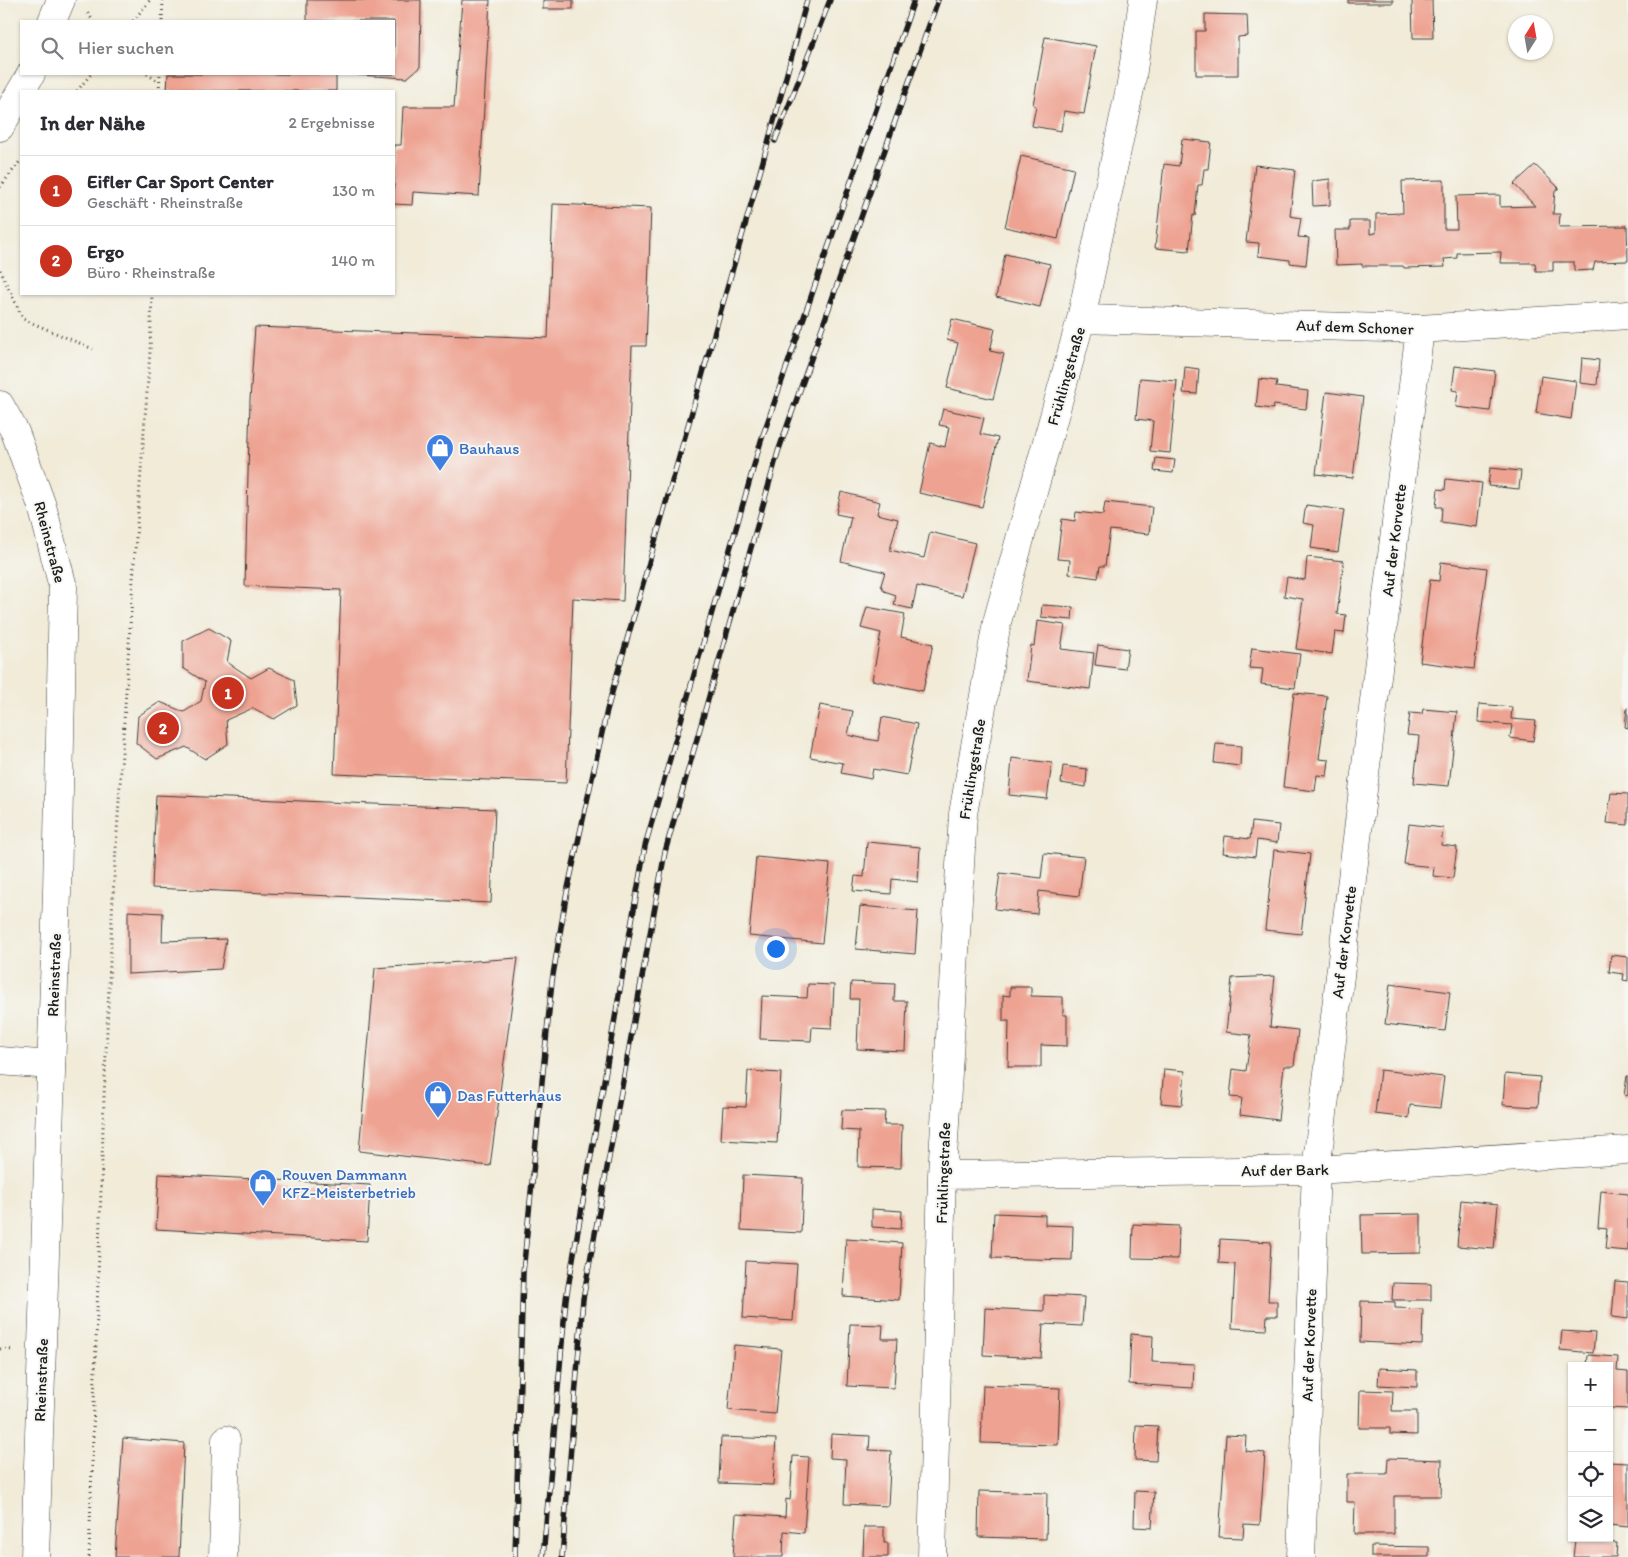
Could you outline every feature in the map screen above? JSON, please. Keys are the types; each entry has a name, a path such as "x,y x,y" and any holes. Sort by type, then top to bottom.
{"street":[{"path":"52,20 61,0"},
{"name":"Frühlingstraße","path":"932,1557 942,1175 963,814 997,622 1081,319 1131,84 1142,0"},
{"path":"22,90 30,75"},
{"path":"0,127 20,93"},
{"name":"Auf dem Schoner","path":"1081,319 1420,329 1628,315"},
{"name":"Auf der Korvette","path":"1301,1557 1316,1170 1420,329"},
{"name":"Rheinstraße","path":"0,405 15,432 42,506 63,587 57,882 35,1557"},
{"path":"0,1062 51,1065"},
{"name":"Auf der Bark","path":"942,1175 1316,1170 1628,1150"},
{"path":"223,1557 226,1440"}],"path":[{"path":"134,20 150,0"},
{"path":"162,20 163,0"},
{"path":"78,90 90,75"},
{"path":"147,75 159,83"},
{"path":"159,90 160,75"},
{"path":"0,187 20,161"},
{"path":"0,270 24,318 93,349"},
{"path":"89,1557 104,1097 113,895 134,564 150,352 152,295"}],"building":[{"path":"307,0 421,0 420,67 407,78 358,75 395,75 395,20 307,20"},
{"path":"462,0 490,0 479,196 413,192 412,205 395,204 395,145 401,145 403,107 454,107"},
{"path":"543,0 573,0 573,9 543,9"},
{"path":"1348,0 1393,0 1393,3 1348,3"},
{"path":"1412,0 1432,0 1433,38 1413,38"},
{"path":"1205,14 1247,15 1248,36 1238,37 1238,75 1196,75 1196,31 1205,31"},
{"path":"1045,37 1096,46 1084,114 1064,111 1061,131 1032,126 1036,106 1033,105"},
{"path":"168,75 336,75 336,90 167,90"},
{"path":"1182,139 1211,142 1208,169 1204,169 1202,185 1198,185 1189,251 1155,248 1164,164 1179,166"},
{"path":"1021,156 1074,168 1058,239 1005,227"},
{"path":"1255,165 1295,170 1290,216 1301,218 1298,237 1309,238 1306,265 1290,263 1290,260 1258,256 1259,243 1246,242"},
{"path":"1535,165 1559,188 1555,191 1553,214 1560,214 1559,227 1627,226 1628,261 1595,262 1593,270 1574,271 1574,262 1553,262 1553,271 1536,271 1535,263 1500,263 1501,252 1457,253 1457,258 1444,259 1445,267 1404,268 1403,266 1362,266 1362,264 1336,265 1335,230 1350,230 1350,221 1370,221 1370,234 1376,233 1376,214 1403,213 1402,181 1444,180 1444,229 1457,229 1456,196 1500,195 1500,207 1535,206 1514,184"},
{"path":"1330,179 1330,205 1313,206 1312,181"},
{"path":"553,204 651,208 646,346 632,346 623,601 573,598 566,783 334,774 341,590 245,586 250,400 255,327 548,338"},
{"path":"1005,254 1050,264 1040,307 996,297"},
{"path":"952,319 995,329 990,351 1004,354 993,399 947,388 958,343 947,340"},
{"path":"1582,358 1599,360 1597,385 1580,383"},
{"path":"1455,366 1495,371 1490,411 1456,407 1458,391 1452,390"},
{"path":"1185,367 1199,369 1197,394 1183,393"},
{"path":"1541,376 1576,381 1571,419 1536,413"},
{"path":"1140,378 1177,381 1170,453 1150,451 1153,421 1136,419"},
{"path":"1259,379 1277,381 1276,387 1308,391 1306,409 1274,405 1273,409 1256,407"},
{"path":"1326,392 1363,397 1353,478 1316,474"},
{"path":"943,409 984,418 980,434 998,438 982,507 919,493 930,443 945,447 949,427 939,425"},
{"path":"1156,458 1175,460 1173,473 1154,471"},
{"path":"1490,468 1521,471 1519,489 1488,486"},
{"path":"1446,479 1482,483 1477,527 1441,522 1442,507 1436,507 1438,489 1445,490"},
{"path":"841,492 880,502 877,514 898,519 890,550 924,558 930,532 975,543 962,596 917,586 912,609 894,605 896,595 884,591 881,585 885,572 841,561 851,517 836,514"},
{"path":"1105,502 1152,507 1149,534 1110,530 1105,566 1100,566 1098,578 1069,574 1070,560 1057,559 1062,519 1075,521 1076,512 1103,515"},
{"path":"1306,505 1344,510 1338,552 1311,548 1314,525 1303,523"},
{"path":"1307,557 1344,561 1337,614 1346,615 1344,633 1335,632 1332,654 1296,649 1303,599 1284,596 1287,577 1305,580"},
{"path":"1441,562 1487,568 1474,669 1420,662 1430,580 1439,581"},
{"path":"1042,605 1073,607 1072,620 1041,617"},
{"path":"867,607 905,614 901,637 933,644 923,691 872,680 881,633 861,628"},
{"path":"1037,621 1065,625 1061,649 1094,653 1090,689 1027,681 1031,645 1034,646"},
{"path":"209,628 231,641 227,662 251,678 269,668 294,680 297,705 274,719 253,708 226,720 228,744 205,759 186,747 157,759 136,743 138,716 160,702 184,712 201,701 205,682 183,668 183,641"},
{"path":"1098,645 1128,649 1125,669 1095,665"},
{"path":"1252,648 1300,654 1295,688 1261,684 1263,669 1249,668"},
{"path":"1294,693 1327,696 1319,759 1329,760 1327,776 1317,775 1315,791 1283,787"},
{"path":"1479,704 1512,707 1511,719 1536,721 1533,741 1510,738 1512,725 1478,722"},
{"path":"820,705 853,711 848,735 861,738 878,741 882,717 917,724 907,775 873,769 871,779 841,773 843,763 810,757"},
{"path":"1628,708 1628,728 1625,727"},
{"path":"1423,709 1457,712 1449,786 1414,783 1419,736 1407,735 1410,713 1422,714"},
{"path":"1216,744 1241,746 1240,766 1214,763"},
{"path":"1012,758 1052,763 1047,799 1009,795"},
{"path":"1063,766 1087,769 1086,787 1061,783"},
{"path":"1611,793 1628,794 1628,825 1607,823"},
{"path":"156,795 495,809 491,903 152,888"},
{"path":"1252,822 1279,825 1277,843 1257,840 1255,857 1223,853 1225,836 1250,839"},
{"path":"1409,824 1443,828 1441,845 1457,847 1453,878 1433,876 1434,867 1404,864"},
{"path":"867,842 920,847 918,882 892,879 891,894 853,891 855,876 864,877"},
{"path":"1274,850 1310,854 1301,934 1265,930"},
{"path":"1044,853 1084,857 1079,896 1039,891 1037,914 995,909 1000,873 1041,878"},
{"path":"756,857 830,864 822,943 749,936"},
{"path":"860,906 918,911 915,954 856,949"},
{"path":"128,911 163,913 162,941 226,939 221,969 128,974"},
{"path":"1611,955 1628,957 1628,981 1623,980 1624,974 1609,972"},
{"path":"518,958 490,1166 359,1151 375,968"},
{"path":"1275,976 1270,1027 1298,1030 1294,1066 1284,1066 1278,1120 1240,1115 1242,1098 1230,1097 1233,1069 1246,1071 1251,1035 1226,1032 1232,978"},
{"path":"851,982 895,984 894,1001 907,1001 905,1051 857,1049 859,999 850,999"},
{"path":"808,984 834,985 832,1028 812,1027 811,1041 760,1039 762,996 807,998"},
{"path":"1390,984 1450,992 1445,1031 1385,1024"},
{"path":"1010,987 1031,987 1031,996 1063,997 1063,1015 1067,1015 1067,1046 1041,1045 1041,1067 1008,1067 1009,1021 1003,1021 1003,995 1010,996"},
{"path":"1164,1069 1185,1071 1182,1105 1161,1103"},
{"path":"1380,1070 1444,1077 1440,1108 1410,1105 1409,1118 1375,1114"},
{"path":"748,1071 781,1073 777,1143 721,1140 723,1106 746,1107"},
{"path":"1505,1074 1540,1077 1538,1107 1503,1105"},
{"path":"1628,1076 1628,1096 1624,1095"},
{"path":"842,1110 885,1111 884,1125 902,1125 901,1168 858,1167 859,1131 841,1130"},
{"name":"Rouven Dammann KFZ-Meisterbetrieb","path":"159,1174 370,1185 367,1241 156,1229"},
{"path":"743,1175 803,1178 801,1233 741,1230"},
{"path":"1601,1191 1628,1194 1628,1251 1605,1249 1607,1229 1598,1228"},
{"path":"1461,1200 1498,1204 1494,1249 1457,1246"},
{"path":"872,1209 902,1211 901,1229 872,1227"},
{"path":"994,1213 1045,1215 1045,1225 1073,1226 1072,1260 992,1258"},
{"path":"1421,1214 1421,1253 1362,1254 1361,1215"},
{"path":"1133,1224 1179,1226 1178,1259 1132,1258"},
{"path":"846,1239 902,1243 899,1300 843,1296"},
{"path":"1220,1239 1271,1242 1268,1301 1277,1301 1277,1316 1267,1316 1266,1330 1232,1328 1235,1264 1219,1263"},
{"path":"746,1261 797,1264 793,1321 743,1318"},
{"path":"1615,1281 1628,1282 1628,1319 1612,1317"},
{"path":"1393,1283 1431,1284 1431,1300 1392,1300"},
{"path":"1044,1295 1084,1297 1082,1326 1043,1324 1041,1358 983,1355 985,1308 1044,1311"},
{"path":"1361,1301 1395,1302 1395,1308 1423,1309 1422,1345 1360,1342"},
{"path":"850,1324 883,1325 882,1339 897,1339 894,1388 847,1386"},
{"path":"1562,1331 1595,1333 1593,1353 1560,1350"},
{"path":"1131,1334 1153,1336 1152,1362 1194,1364 1193,1388 1129,1384"},
{"path":"734,1345 781,1349 775,1414 728,1410"},
{"path":"1588,1355 1618,1357 1617,1371 1628,1372 1628,1409 1613,1408 1613,1362 1587,1362"},
{"path":"1379,1368 1417,1370 1417,1387 1378,1385"},
{"path":"983,1385 1060,1388 1058,1445 981,1443"},
{"path":"1360,1390 1393,1391 1392,1411 1417,1411 1417,1435 1390,1434 1390,1428 1359,1428"},
{"path":"1136,1425 1158,1426 1156,1461 1135,1460"},
{"path":"831,1434 870,1436 869,1450 891,1451 888,1506 844,1504 846,1459 830,1458"},
{"path":"1226,1435 1246,1436 1245,1451 1265,1453 1260,1525 1244,1524 1243,1538 1219,1537"},
{"path":"721,1437 776,1439 773,1485 719,1483"},
{"path":"123,1438 184,1443 179,1557 115,1557"},
{"path":"793,1456 809,1457 804,1533 784,1531 783,1557 733,1557 736,1514 785,1517 786,1499 790,1500"},
{"path":"1388,1458 1442,1460 1441,1496 1394,1496 1394,1534 1354,1534 1355,1502 1347,1502 1347,1474 1387,1474"},
{"path":"1613,1462 1628,1463 1628,1527 1613,1525"},
{"path":"979,1491 1047,1493 1046,1539 978,1537"},
{"path":"1135,1491 1154,1492 1152,1528 1134,1527"},
{"path":"864,1527 884,1527 884,1543 888,1543 888,1557 863,1557"},
{"path":"1575,1542 1617,1543 1616,1557 1573,1557"},
{"path":"1371,1546 1429,1547 1429,1557 1371,1557"}],"railway":[{"path":"515,1557 523,1273 552,981 566,897 607,710 754,194 807,0"},
{"path":"775,141 830,0"},
{"path":"543,1557 566,1299 645,846 761,441 914,0"},
{"path":"562,1557 583,1299 665,852 778,452 938,0"}],"place":[{"name":"Bauhaus","path":"440,472"},
{"name":"Eifler Car Sport Center","path":"228,693"},
{"name":"Ergo","path":"163,728"},
{"name":"Das Futterhaus","path":"438,1119"},
{"name":"Rouven Dammann KFZ-Meisterbetrieb","path":"263,1207"}]}
